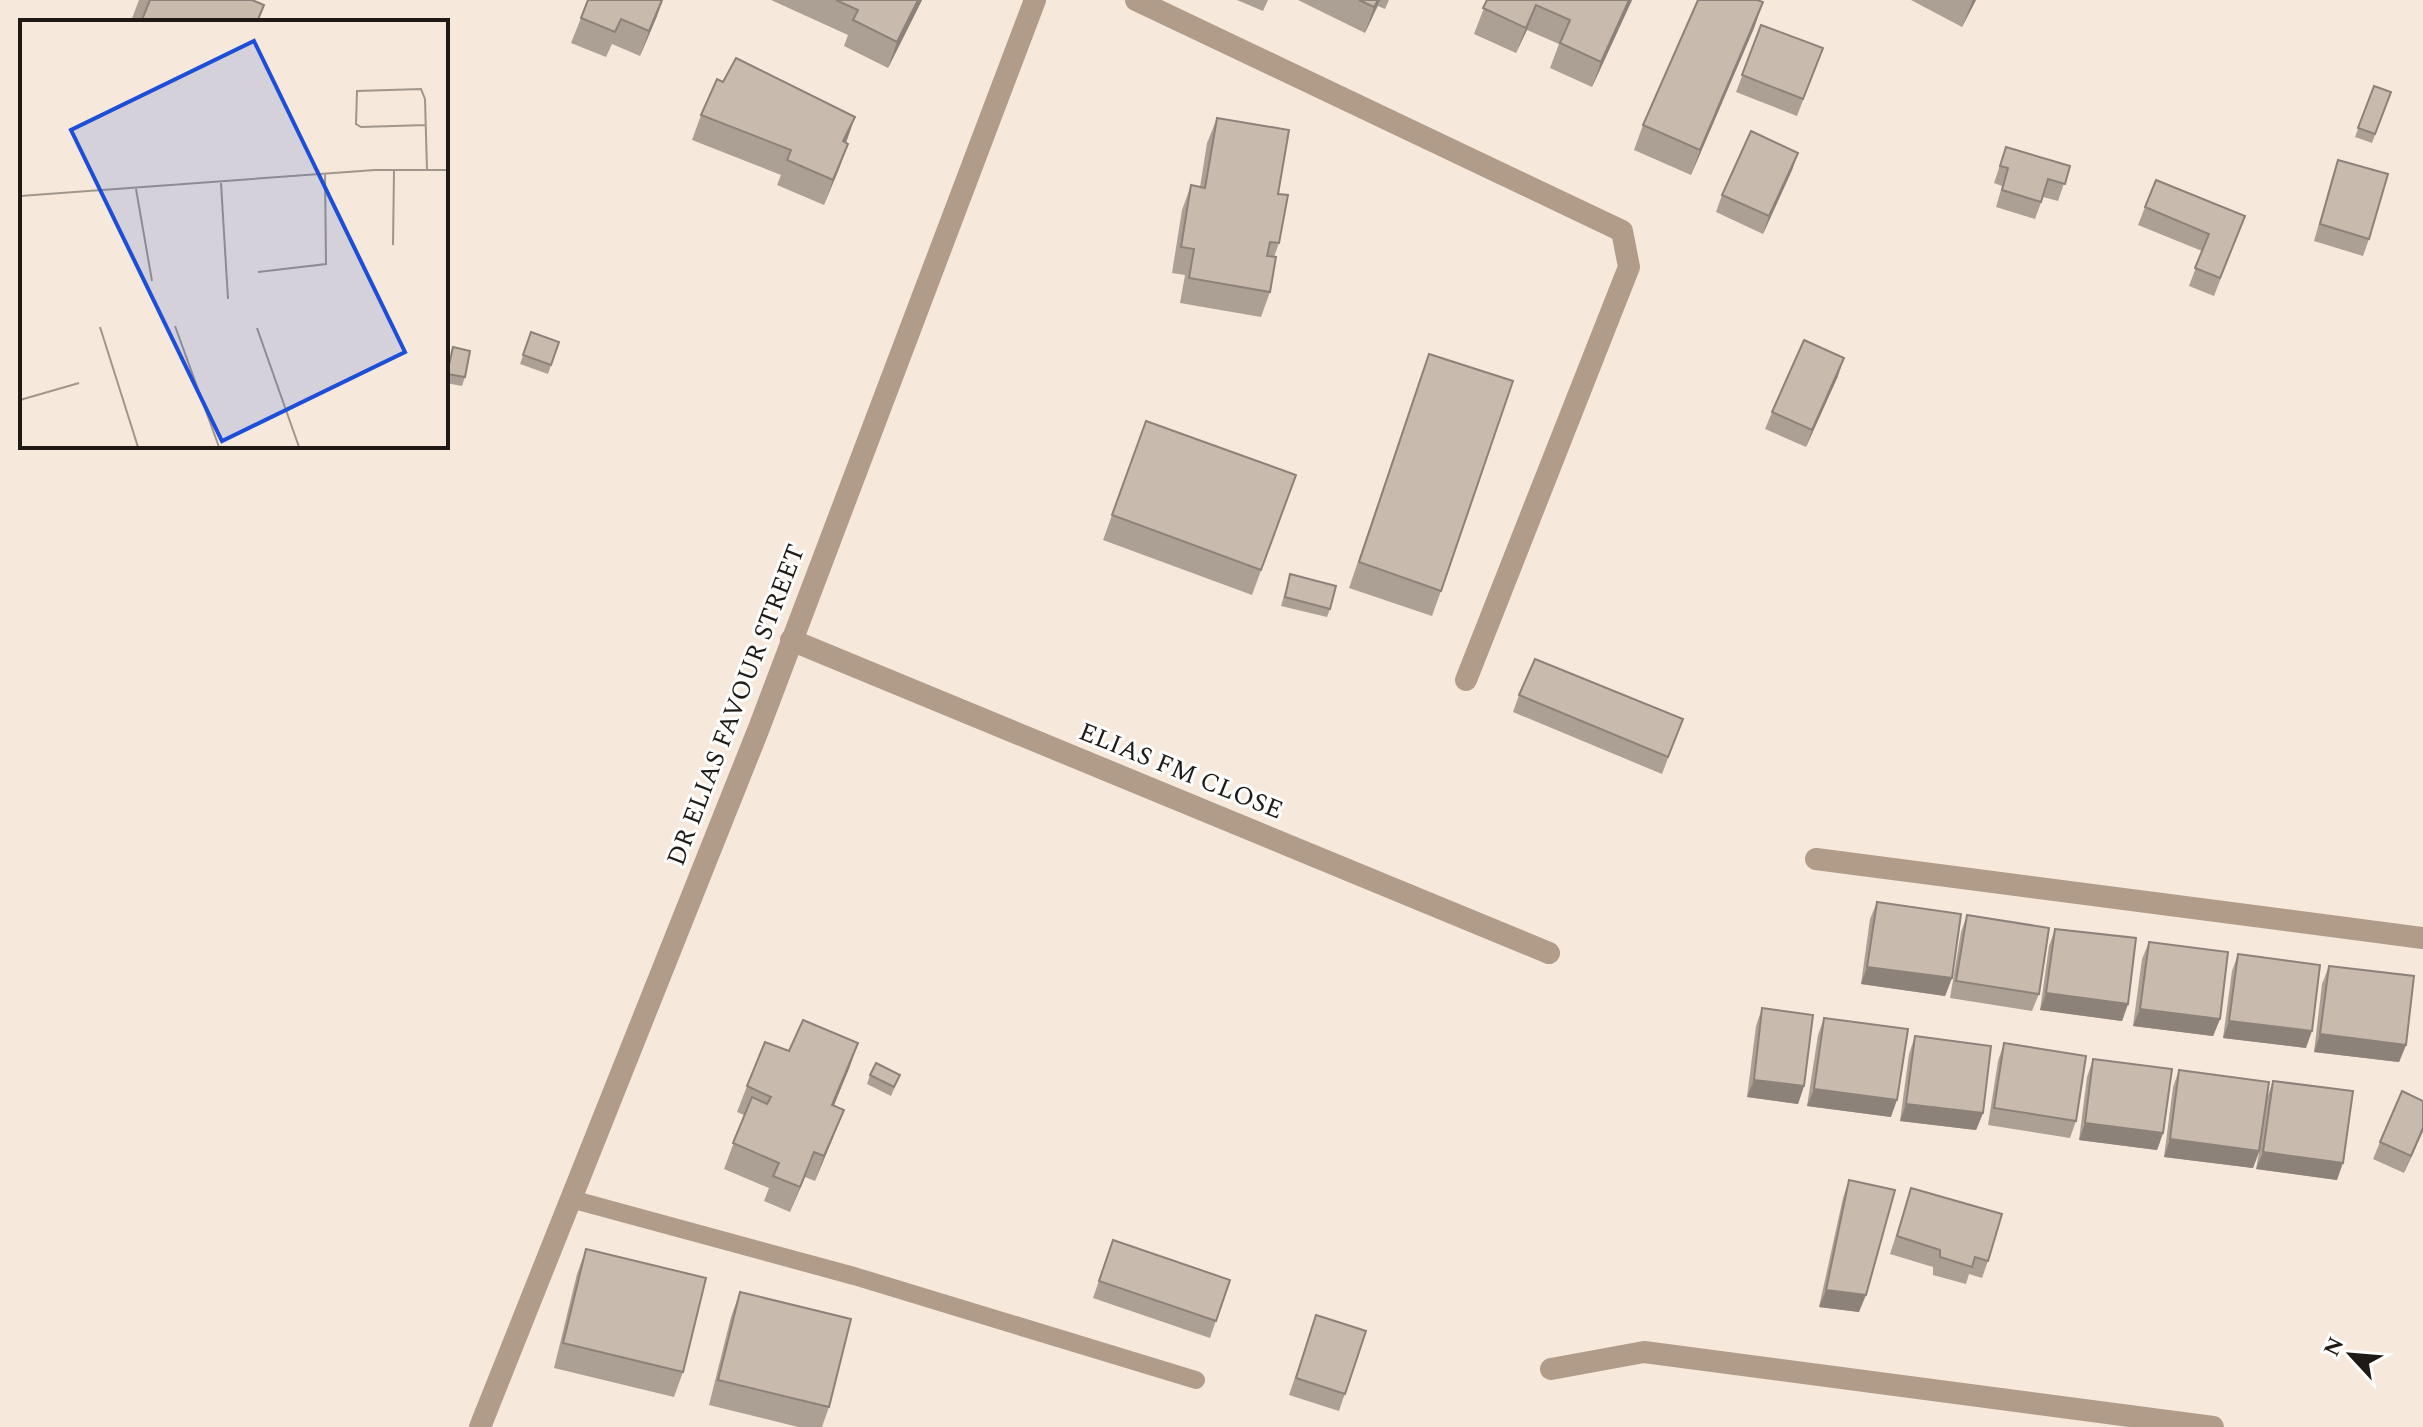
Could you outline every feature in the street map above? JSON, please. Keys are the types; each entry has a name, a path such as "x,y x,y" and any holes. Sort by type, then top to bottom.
{"street":[{"name":"DR ELIAS FAVOUR STREET","path":"480,1427 791,640 1035,0"},
{"path":"1136,0 1622,231 1629,267 1466,680"},
{"name":"ELIAS FM CLOSE","path":"791,640 1549,953"},
{"path":"1816,859 2423,938"},
{"path":"1551,1369 1644,1352 2213,1427"}],"lane":[{"path":"571,1199 854,1276 1196,1380"}],"building":[{"path":"150,0 252,0 264,5 258,20 142,20"},
{"path":"588,0 662,0 649,31 621,19 615,32 581,18"},
{"path":"836,0 918,0 897,42 853,20 858,10"},
{"path":"1359,0 1378,0 1374,7"},
{"path":"1487,0 1629,0 1601,62 1560,43 1570,20 1536,5 1526,28 1483,8"},
{"path":"1698,0 1763,2 1700,150 1643,125"},
{"path":"1761,25 1823,48 1803,99 1742,75"},
{"path":"736,58 855,117 843,141 848,144 833,180 787,160 791,150 701,115 717,79 723,82"},
{"path":"2374,86 2391,92 2375,134 2358,128"},
{"path":"1217,118 1289,130 1278,194 1288,195 1279,243 1270,242 1267,256 1276,257 1270,292 1189,278 1194,249 1181,247 1191,185 1205,188"},
{"path":"1751,131 1798,153 1769,216 1722,195"},
{"path":"2006,147 2070,166 2065,184 2048,179 2041,202 2002,190 2008,168 2000,166"},
{"path":"2338,160 2388,174 2369,239 2320,224"},
{"path":"2156,180 2245,216 2220,278 2195,268 2209,234 2145,207"},
{"path":"531,332 559,342 551,365 523,355"},
{"path":"1804,340 1844,358 1812,430 1772,412"},
{"path":"453,347 470,351 465,377 448,374"},
{"path":"1429,354 1513,381 1441,591 1359,562"},
{"path":"1146,421 1296,475 1261,570 1112,515"},
{"path":"1290,574 1336,586 1330,609 1285,597"},
{"path":"1535,659 1683,719 1668,757 1519,695"},
{"path":"1877,902 1961,914 1952,978 1867,967"},
{"path":"1967,915 2049,928 2039,994 1956,981"},
{"path":"2055,929 2136,938 2128,1004 2046,993"},
{"path":"2149,942 2228,952 2220,1019 2140,1009"},
{"path":"2238,954 2320,965 2312,1031 2229,1021"},
{"path":"2329,966 2414,976 2406,1045 2320,1034"},
{"path":"1762,1008 1813,1015 1804,1086 1754,1080"},
{"path":"1824,1018 1908,1029 1897,1100 1814,1089"},
{"path":"803,1020 858,1043 832,1105 844,1110 824,1156 814,1152 800,1187 773,1176 779,1163 733,1143 752,1097 767,1104 771,1097 747,1086 765,1042 789,1051"},
{"path":"1915,1036 1991,1046 1983,1113 1906,1104"},
{"path":"2004,1043 2086,1056 2076,1121 1994,1108"},
{"path":"2093,1059 2172,1069 2163,1133 2085,1123"},
{"path":"876,1063 900,1075 894,1087 870,1075"},
{"path":"2179,1070 2269,1082 2259,1151 2170,1139"},
{"path":"2273,1081 2353,1091 2343,1163 2263,1152"},
{"path":"2402,1091 2423,1101 2423,1128 2411,1156 2380,1142"},
{"path":"1849,1180 1895,1190 1866,1295 1826,1290"},
{"path":"1911,1188 2002,1214 1988,1261 1975,1257 1972,1267 1940,1257 1940,1250 1897,1236"},
{"path":"1113,1240 1230,1280 1216,1321 1099,1281"},
{"path":"586,1249 706,1278 683,1372 563,1343"},
{"path":"740,1292 851,1319 829,1407 718,1380"},
{"path":"1316,1315 1366,1331 1345,1394 1296,1378"}]}
